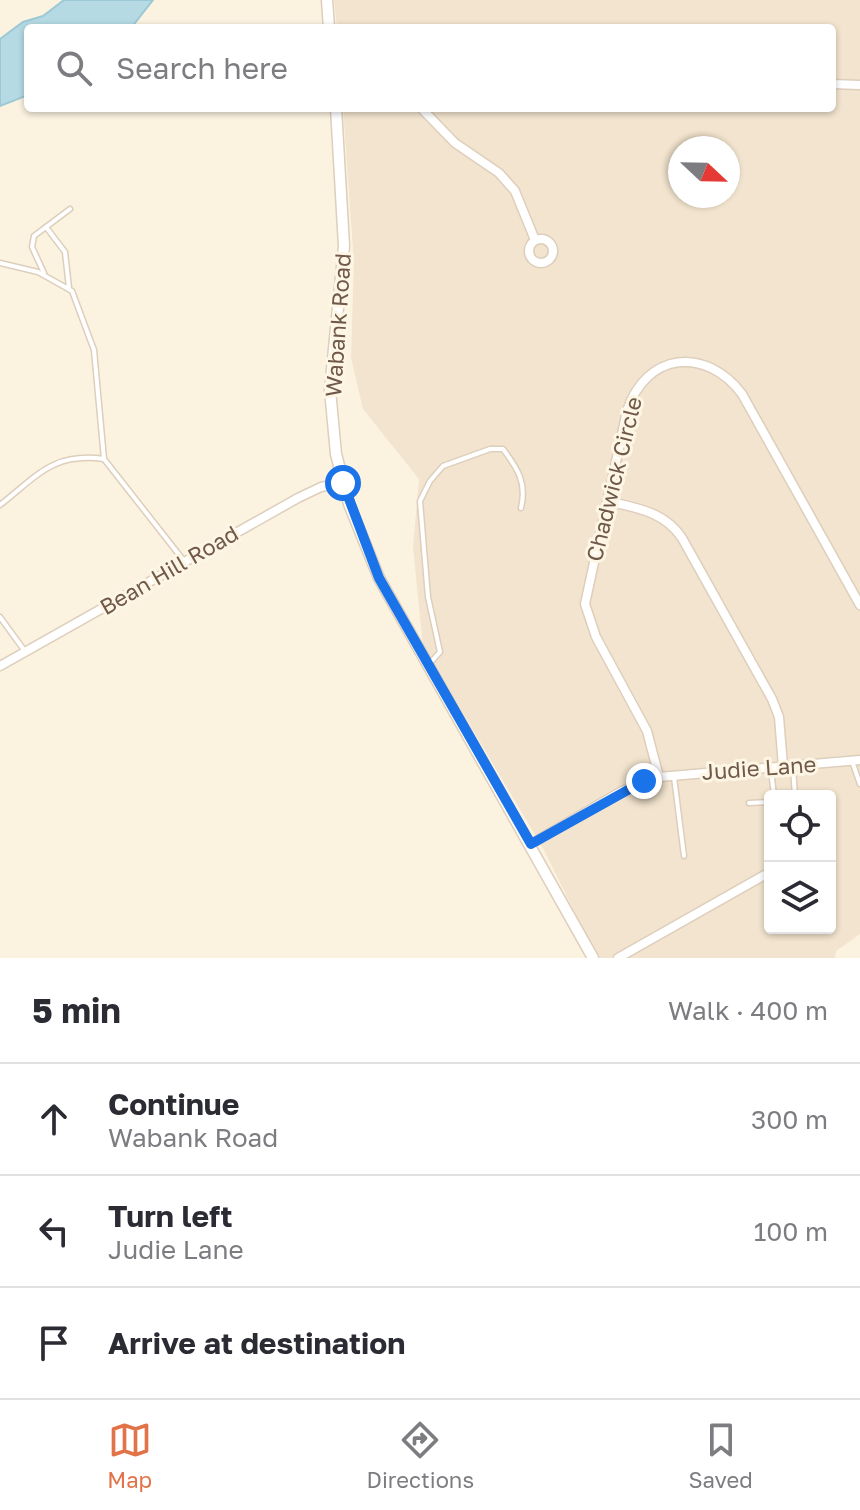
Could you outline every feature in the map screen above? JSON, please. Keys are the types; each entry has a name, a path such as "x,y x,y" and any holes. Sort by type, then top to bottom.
{"street":[{"path":"327,0 329,24"},
{"path":"836,84 860,85"},
{"name":"Wabank Road","path":"336,112 344,246 330,390 336,454 343,483 379,578 593,958"},
{"path":"425,112 455,143 499,173 515,191 535,240"},
{"name":"Chadwick Circle","path":"659,777 647,731 587,616 586,592 627,411 641,382 674,363 693,362 713,368 730,379 742,394 860,605"},
{"name":"Bean Hill Road","path":"0,666 298,498 321,487 343,483"},
{"path":"607,501 650,511 675,528 682,538 772,699 779,717 788,766"},
{"name":"Judie Lane","path":"531,844 622,791 659,777 856,760"},
{"path":"618,958 764,875"}],"lane":[{"path":"44,275 33,240 70,209"},
{"path":"46,227 65,252 69,288 79,304 94,350 104,459 184,561"},
{"path":"0,263 44,275 69,288"},
{"path":"429,665 440,652 428,597 420,501 430,481 443,466 490,449 503,449 518,469 525,491 521,508"},
{"path":"0,505 35,474 62,460 81,456 104,459"},
{"path":"0,617 25,652"},
{"path":"856,760 860,784"},
{"path":"788,766 794,790"},
{"path":"770,767 773,790"},
{"path":"674,774 684,856"},
{"path":"749,803 764,802"}],"shaded area":[{"path":"334,0 860,0 860,934 836,951 835,958 600,958 544,850 423,646 413,547 419,479 363,409 351,357 354,263 343,112 836,112 836,24 337,24"}],"water":[{"path":"64,0 153,0 134,24 24,24 24,97 0,106 0,39 23,22 43,16"}],"route":[{"path":"343,483 379,578 531,844 644,781"}]}
